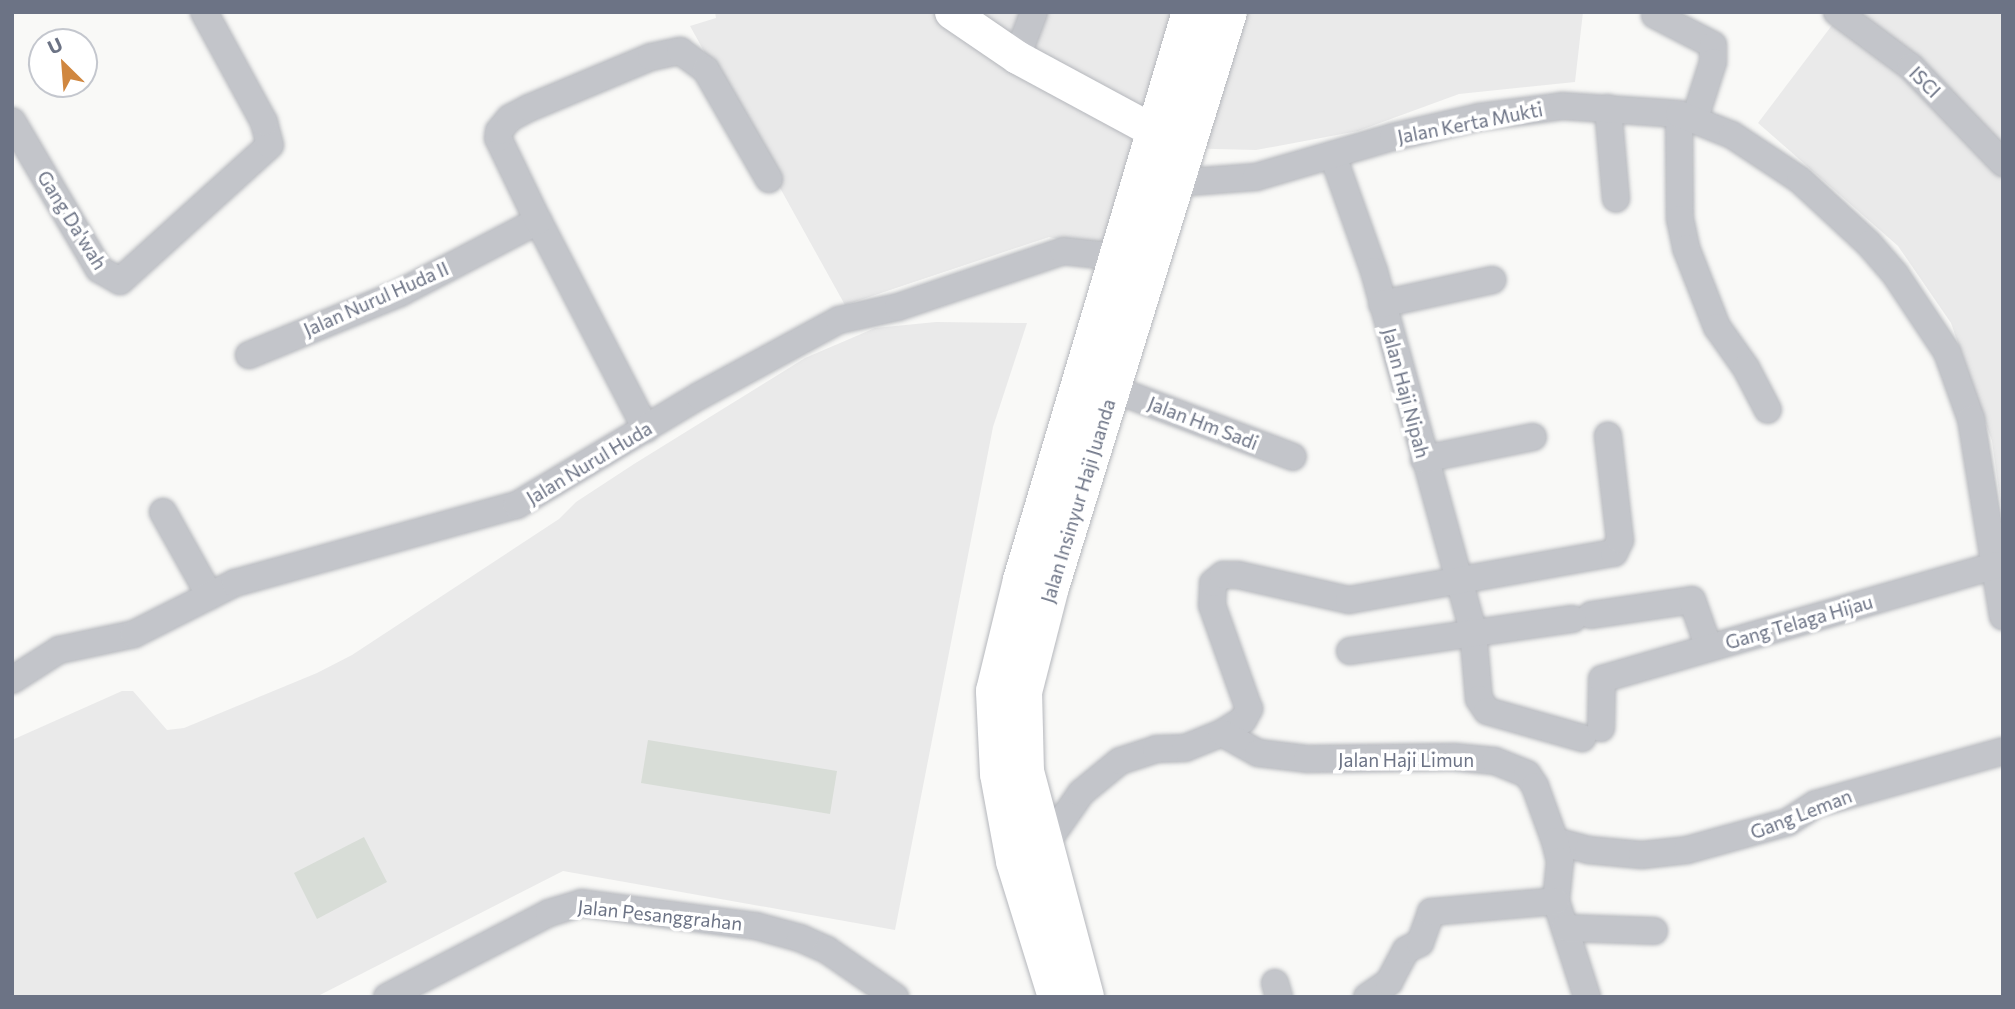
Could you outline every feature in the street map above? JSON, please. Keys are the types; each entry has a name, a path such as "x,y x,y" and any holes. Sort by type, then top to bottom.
{"highway":[{"name":"Jalan Insinyur Haji Juanda","path":"1057,997 1015,860 999,774 995,691 1113,389 1176,183 1171,136 1191,12"},
{"name":"Jalan Insinyur Haji Juanda","path":"1084,997 1042,849 1025,772 1023,692 1036,583 1119,257 1228,12"}],"main road":[{"path":"951,12 1017,57 1171,136"}],"street":[{"name":"Gang Da'wah","path":"12,121 99,269 113,280 130,275 270,145 264,122 204,12"},
{"path":"1017,57 1034,12"},
{"name":"ISCI","path":"1837,12 1911,67 2003,163"},
{"path":"1655,15 1713,45 1713,62 1687,116 1680,219 1686,248 1717,327 1768,410"},
{"path":"646,429 498,138 503,124 529,108 651,57 680,51 706,70 769,179"},
{"name":"Jalan Kerta Mukti","path":"1176,183 1256,177 1479,117 1562,106 1687,116 1732,135 1800,180 1869,244 1921,312 1947,352 1964,395 1997,565 2003,616"},
{"path":"1608,108 1616,199"},
{"name":"Jalan Haji Nipah","path":"1333,156 1382,304 1472,631 1479,699 1486,711 1592,733 1602,679"},
{"name":"Jalan Nurul Huda II","path":"249,355 400,293 538,221"},
{"name":"Jalan Nurul Huda","path":"12,680 59,650 134,634 235,583 517,505 839,320 898,307 1063,251 1119,257"},
{"path":"1382,304 1492,280"},
{"name":"Jalan Hm Sadi","path":"1113,389 1293,457"},
{"path":"1042,849 1081,793 1120,761 1156,749 1185,748 1223,733 1243,720 1249,709 1212,605 1213,583 1223,575 1349,600 1614,553 1620,540 1608,436"},
{"path":"1424,458 1533,437"},
{"path":"163,512 210,596"},
{"name":"Gang Telaga Hijau","path":"1602,679 1997,565"},
{"path":"1350,651 1692,600 1709,648"},
{"name":"Jalan Haji Limun","path":"1223,733 1258,753 1307,759 1454,757 1495,761 1527,774 1555,841 1560,861 1556,901 1587,997"},
{"name":"Gang Leman","path":"1555,841 1588,850 1642,855 1687,850 1788,822 1816,804 2003,751"},
{"path":"1367,997 1389,982 1406,950 1420,943 1431,912 1556,901"},
{"name":"Jalan Pesanggrahan","path":"387,997 549,913 581,903 756,926 800,938 827,950 895,997"},
{"path":"1565,928 1654,931"}],"shaded area":[{"path":"715,12 1583,12 1575,82 1459,94 1358,131 1256,150 1135,147 1102,249 1049,237 845,305 690,26 716,18"},
{"path":"1842,12 2003,12 2003,521 1992,441 1951,323 1898,246 1758,123"},
{"path":"936,322 1027,323 993,427 895,930 563,871 316,997 12,997 12,740 122,691 133,691 167,730 184,728 317,673 352,655 559,519 576,502 805,358 875,328"},
{"path":"648,740 837,771 830,814 641,783"},
{"path":"364,837 387,882 317,919 294,873"}]}
